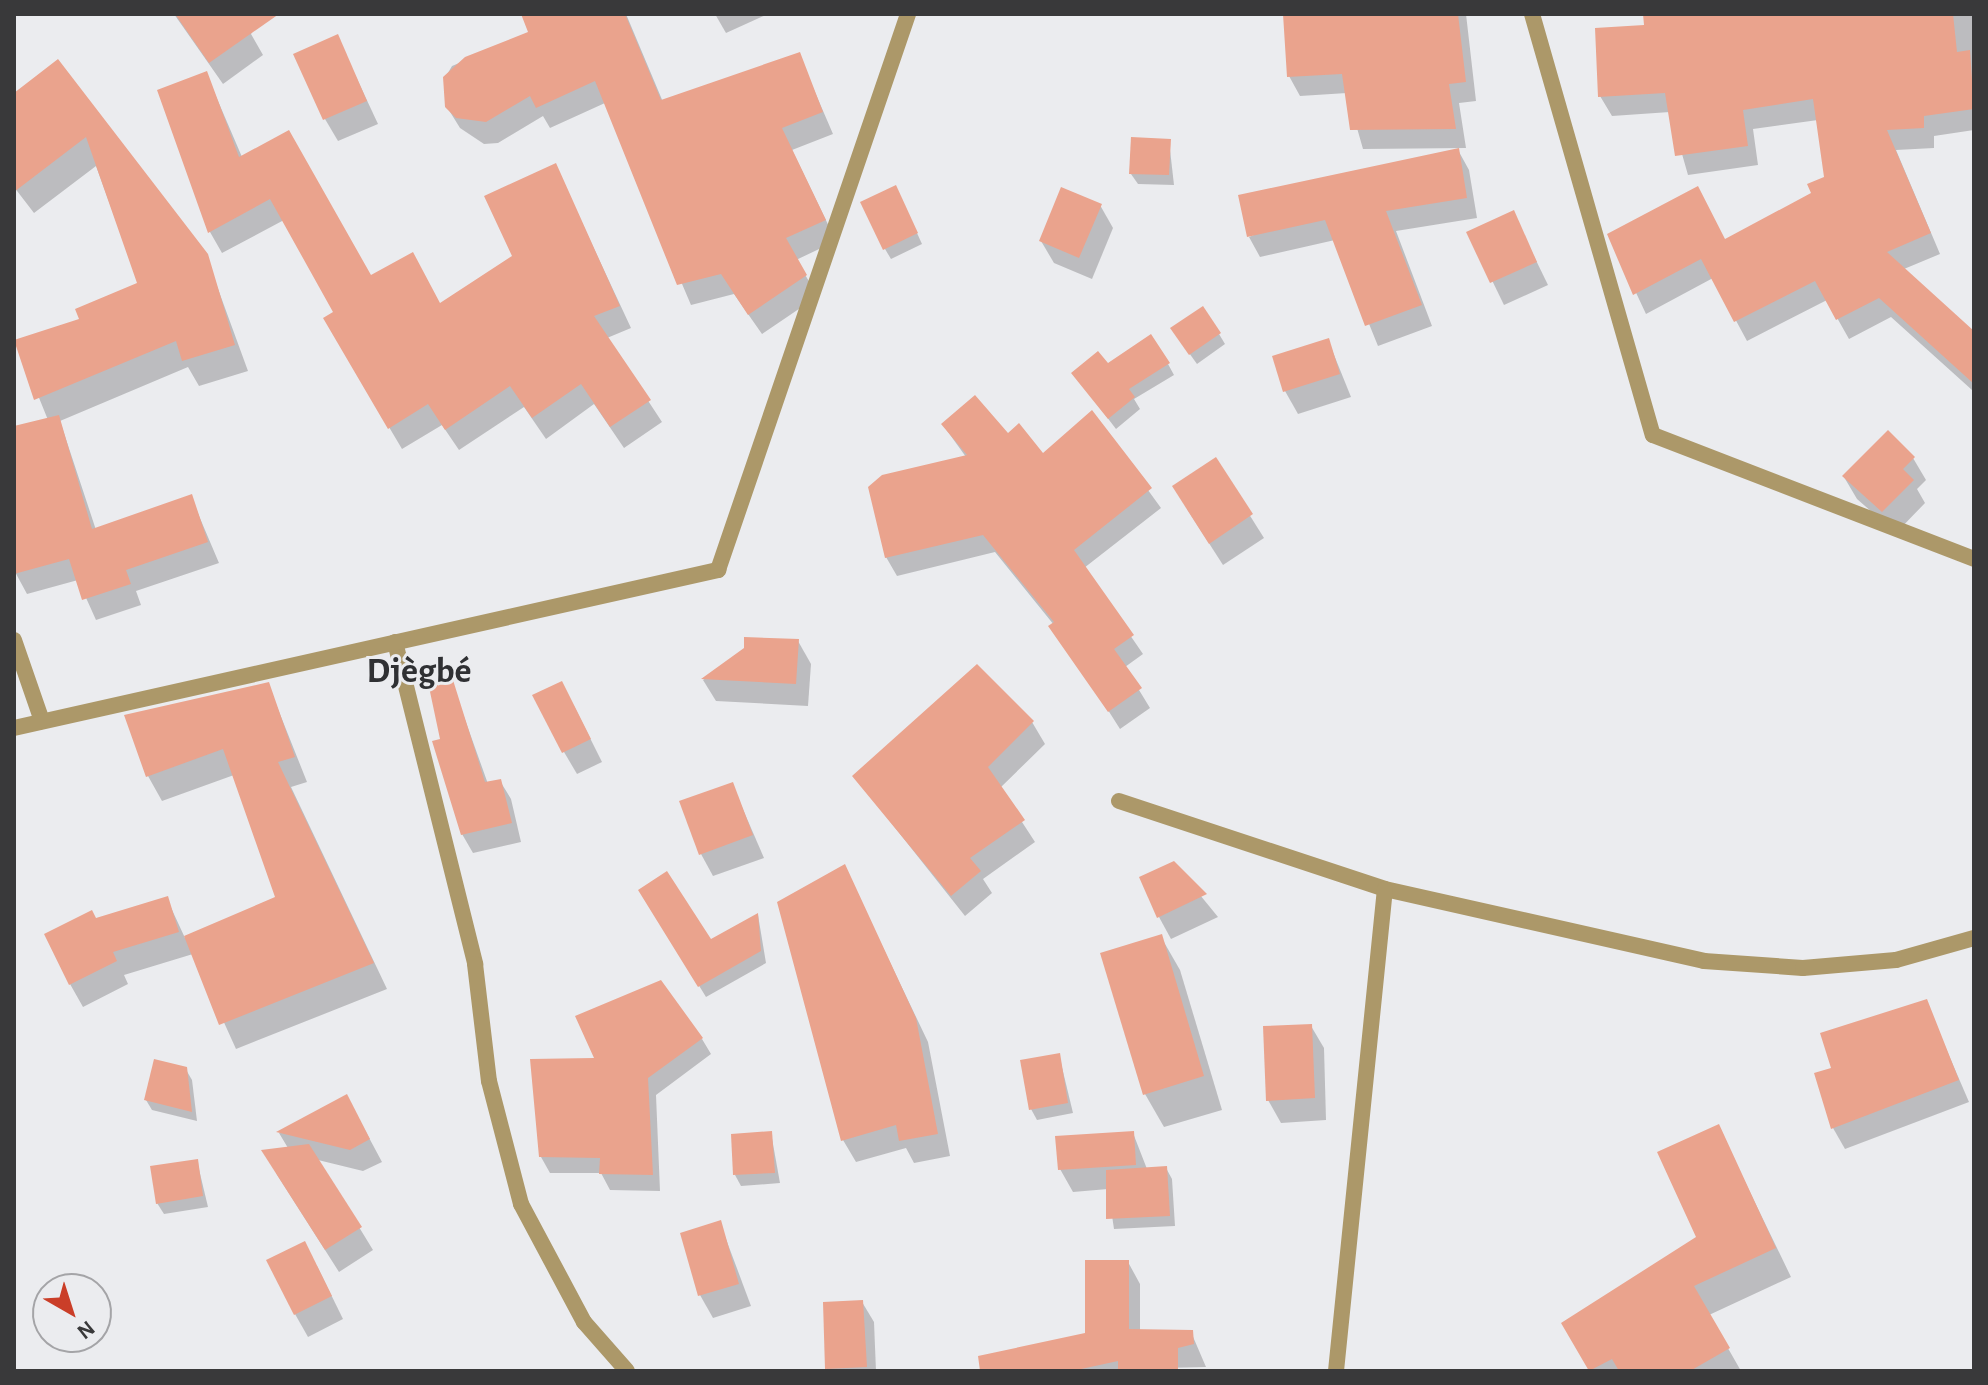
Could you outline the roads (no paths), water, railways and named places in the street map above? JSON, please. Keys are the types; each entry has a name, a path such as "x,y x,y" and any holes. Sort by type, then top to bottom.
{"street":[{"path":"14,728 718,570 908,14"},
{"path":"1532,14 1653,435 1974,559"},
{"path":"14,640 42,721"},
{"path":"395,642 475,964 489,1081 521,1204 584,1322 627,1371"},
{"path":"1119,801 1385,889 1704,961 1803,968 1896,960 1974,938"},
{"path":"1336,1371 1385,889"}],"district":[{"name":"Djègbé","path":"419,672"}]}
